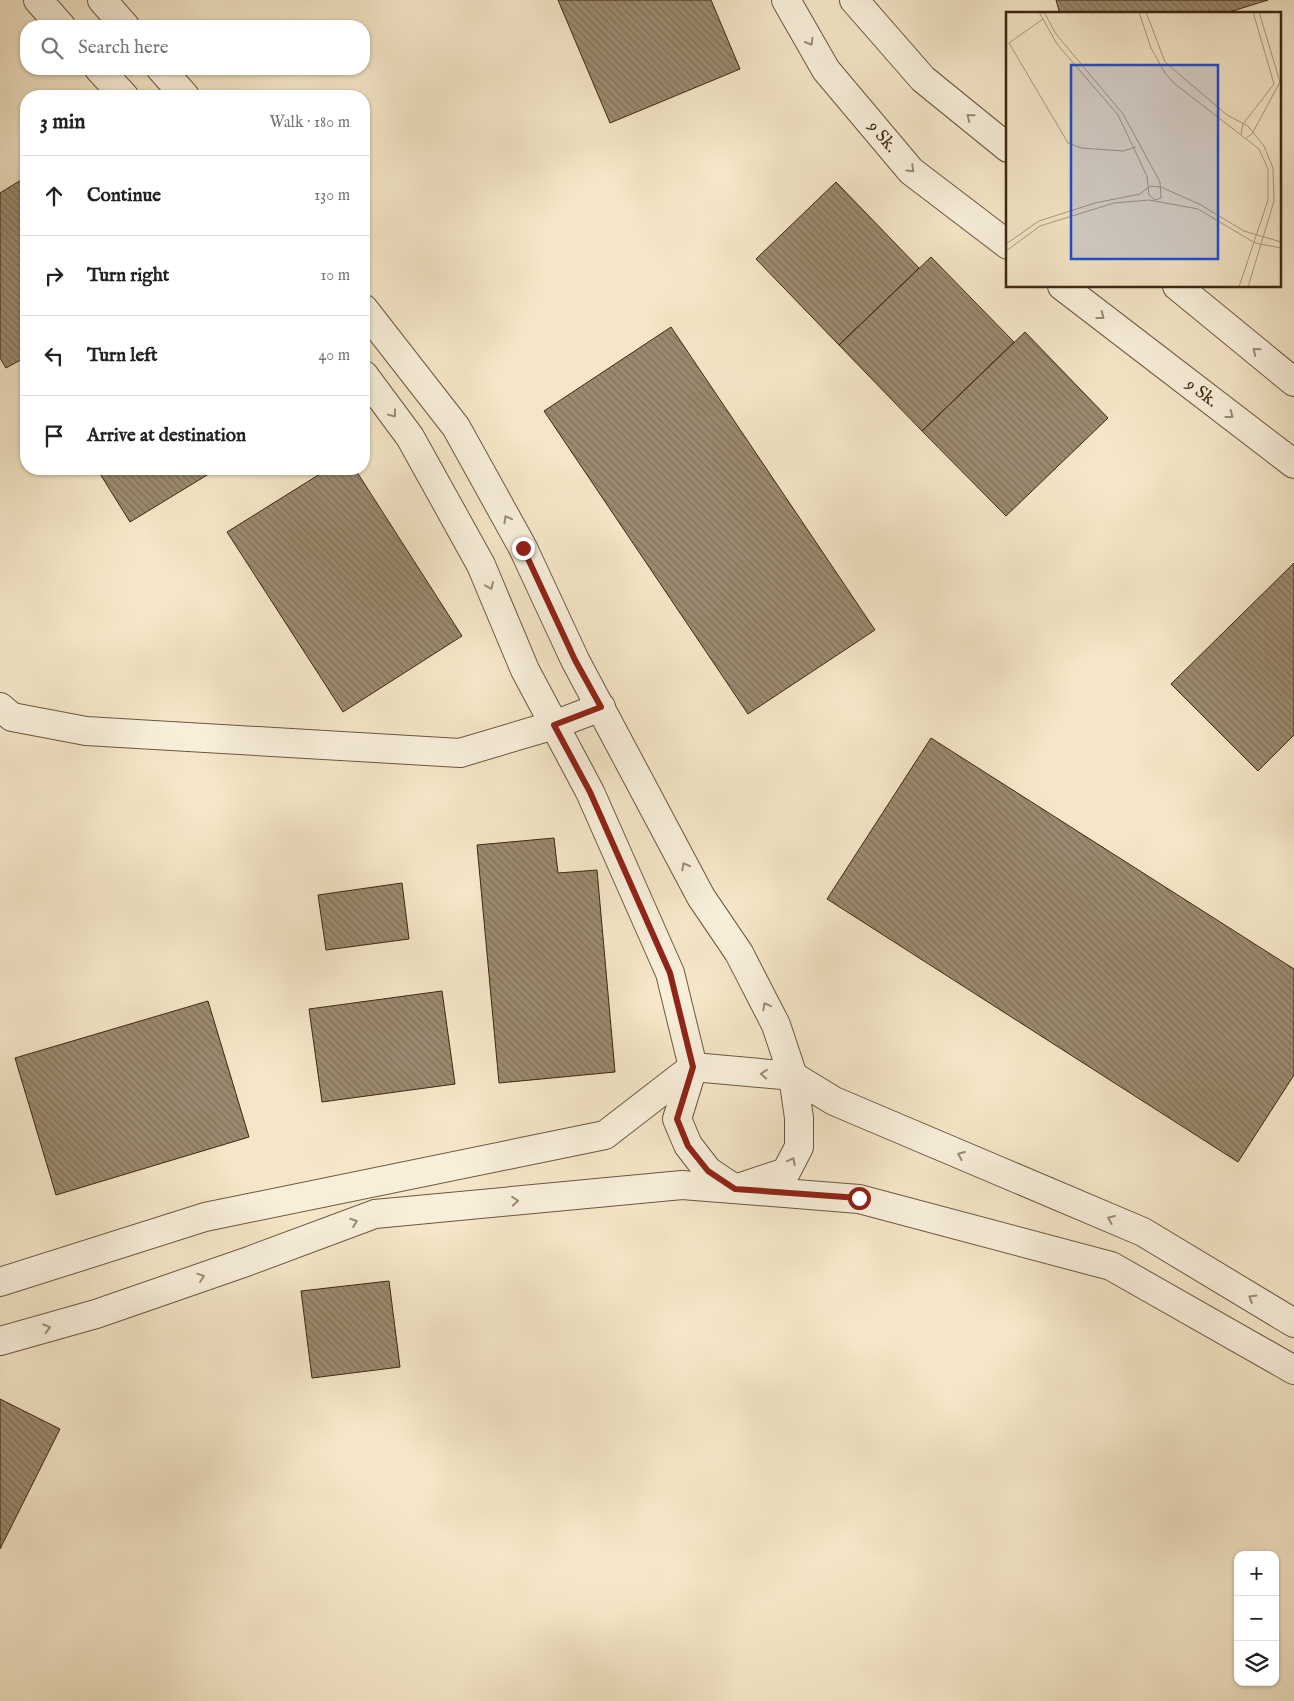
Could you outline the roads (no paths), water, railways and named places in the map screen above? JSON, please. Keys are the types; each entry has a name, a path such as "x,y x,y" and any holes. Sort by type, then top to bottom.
{"street":[{"path":"38,0 56,20"},
{"path":"102,0 120,20"},
{"name":"9 Sk.","path":"786,0 826,70 911,171 1006,243"},
{"path":"854,0 923,79 1006,146"},
{"path":"105,75 118,90"},
{"path":"166,75 180,90"},
{"name":"9 Sk.","path":"1065,288 1294,464"},
{"path":"1178,288 1294,382"},
{"path":"370,317 456,428 523,548 575,660 701,897 739,954 776,1025 793,1076 799,1118 799,1147 786,1172 735,1189"},
{"path":"370,383 410,437 481,565 525,670 590,792 670,973 693,1067 677,1119 688,1146 708,1171 735,1189"},
{"path":"0,708 12,717 86,732 460,754 554,725 601,707"},
{"path":"0,1282 205,1217 605,1135 693,1067 793,1076 834,1102 1143,1232 1294,1323"},
{"path":"0,1341 96,1314 376,1214 682,1185 859,1198 1111,1266 1294,1370"}]}
